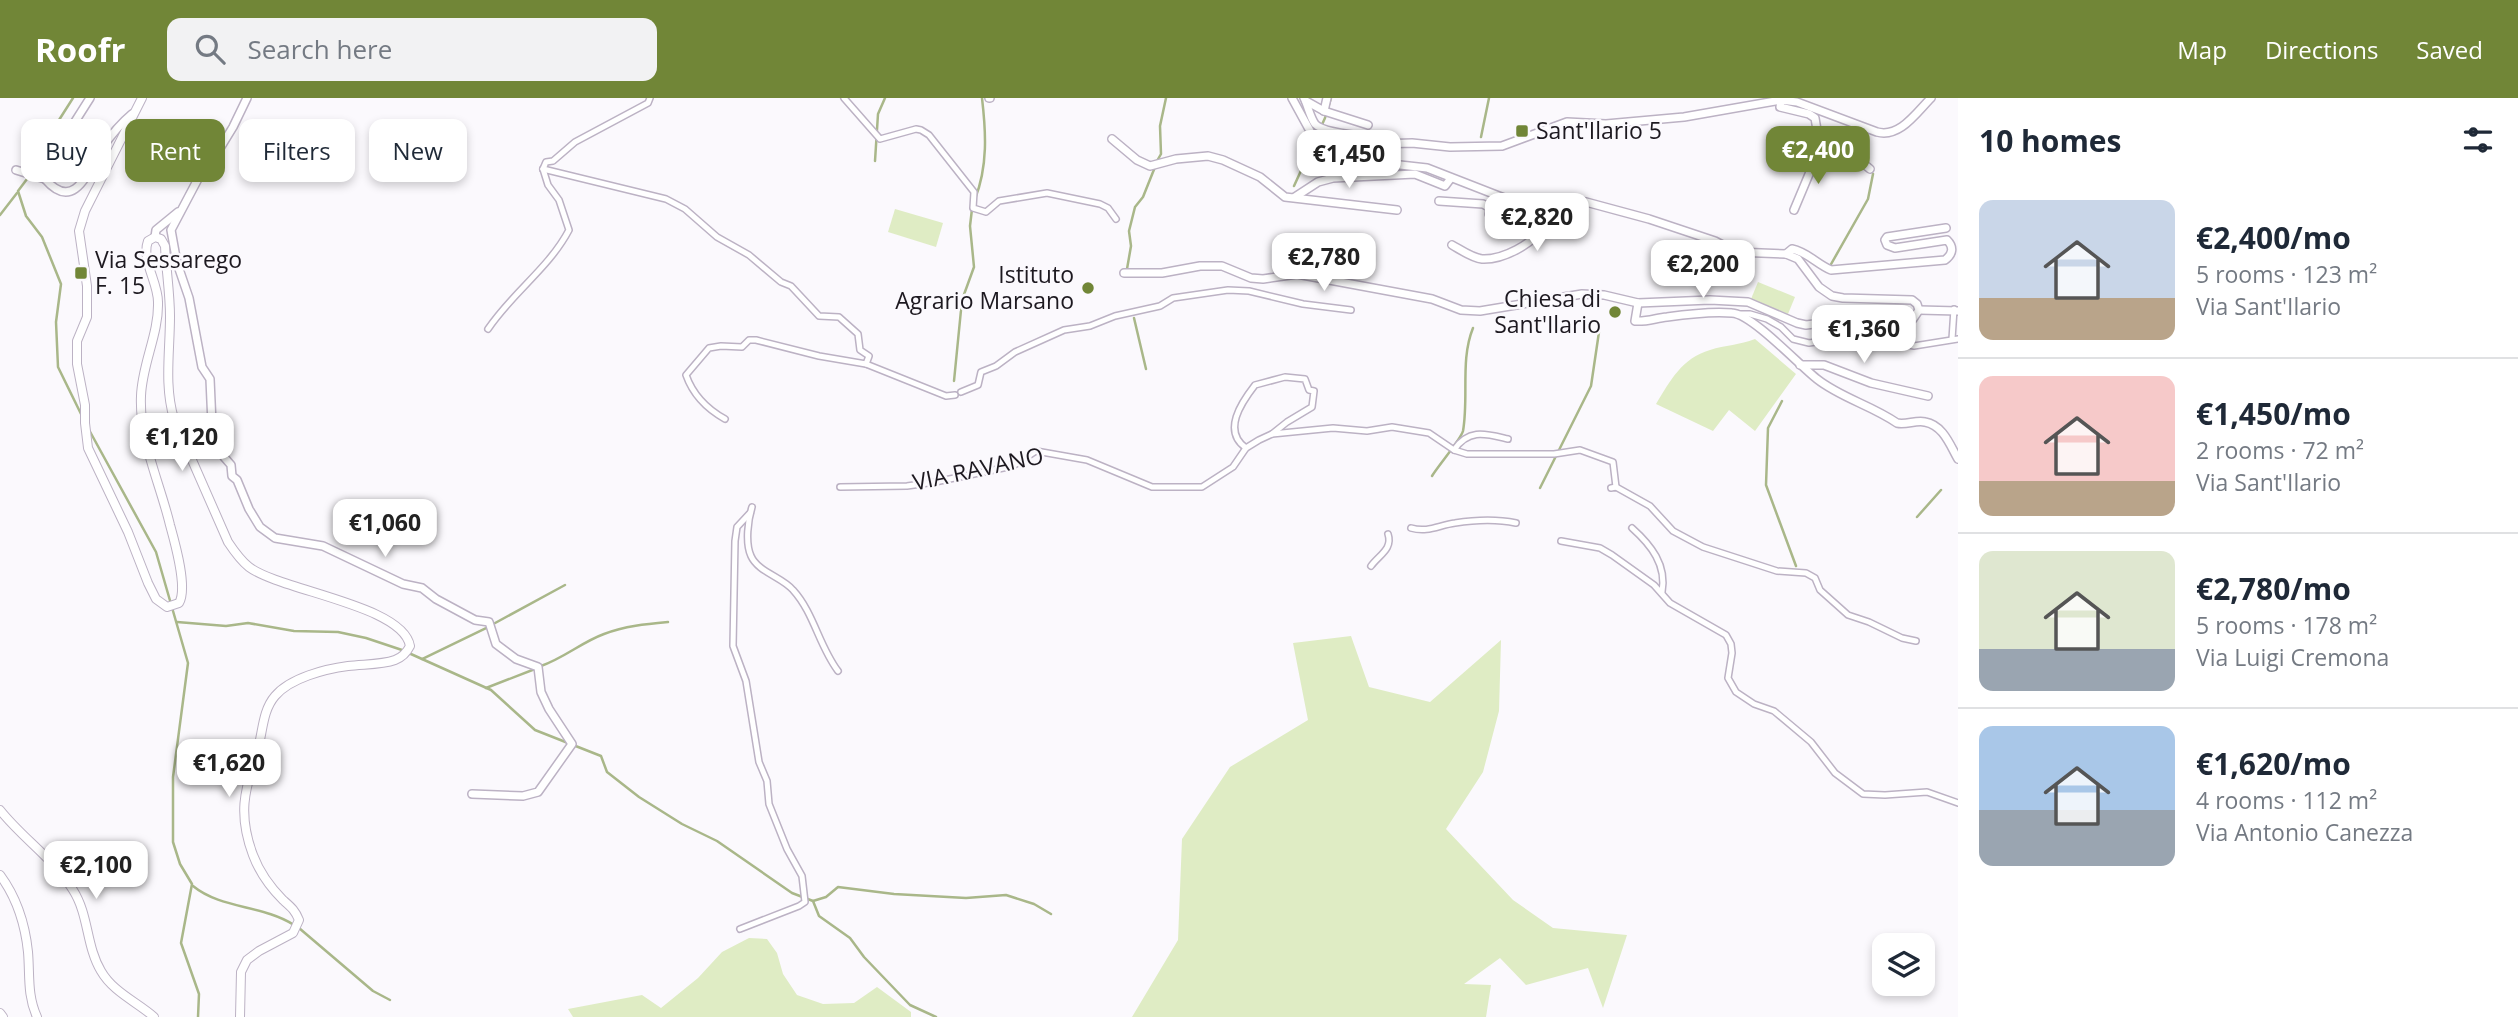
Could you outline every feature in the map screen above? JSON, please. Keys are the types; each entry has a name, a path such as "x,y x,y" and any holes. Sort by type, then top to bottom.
{"street":[{"path":"77,119 90,98"},
{"path":"142,98 85,211 79,231 87,286 87,317 77,341 77,364 85,405 88,448 128,532 148,583 156,599 170,606 182,598 181,575 143,423 141,397 144,367 158,319 158,299 145,250 148,241 155,237 161,239 165,246 170,313 167,382 170,403 182,439 232,548 250,568 270,578 376,615 399,627 409,638 407,651 388,662 329,670 293,682 276,695 267,708 260,742 245,789 243,808 246,832 254,857 267,880 294,908 299,920 293,933 247,960 241,972 240,1017"},
{"path":"247,98 233,127 199,177 171,230 177,263 193,315 202,368 210,379 212,424 224,457 231,465 232,476 237,480 260,527 275,538 323,546 403,584 422,588 436,599 475,620 489,622 496,644 516,659 538,667 541,692 572,744 538,792 523,796 472,794"},
{"path":"488,329 498,314 559,248 569,230 559,200 548,185 544,169 546,162 554,161 575,142 648,103 650,98"},
{"path":"844,98 880,139 916,129 929,135 974,192 973,208 980,212 986,212 999,201 1047,193 1100,204 1108,208 1116,219"},
{"path":"1292,98 1321,151 1329,154 1343,153 1349,145 1412,144 1459,148 1502,146 1567,122 1606,124 1684,117 1781,100 1797,102 1885,134 1899,129 1931,98"},
{"path":"1324,111 1327,98"},
{"path":"1305,99 1319,127 1380,138 1384,145"},
{"path":"1305,99 1324,111 1368,125"},
{"path":"1781,100 1780,107 1815,118 1820,148 1794,210"},
{"path":"111,136 119,125 136,111"},
{"path":"1112,139 1137,160 1150,166 1193,156 1208,156 1259,177 1285,197 1397,210"},
{"path":"1820,148 1864,164 1870,169"},
{"path":"1343,153 1345,160 1351,164 1373,162 1418,166 1518,201 1557,199 1586,202 1649,219 1715,241 1736,252 1786,254 1798,259 1819,287 1832,296 1843,299 1912,300 1919,310"},
{"path":"544,169 666,199 685,209 717,237 749,255 781,282 791,286 819,316 839,317 858,334 860,350 869,356 866,364"},
{"path":"1295,197 1318,182 1333,178 1415,174 1445,186 1451,178"},
{"path":"47,182 53,189 68,191 77,189 84,182"},
{"path":"1439,201 1483,204 1490,208"},
{"path":"1490,208 1494,205 1514,211 1518,201"},
{"path":"1452,245 1480,259 1491,258 1520,248 1544,226 1542,221 1537,220 1494,220 1489,214 1490,208"},
{"path":"155,237 156,230 181,209"},
{"path":"1786,254 1792,249 1802,251 1831,270 1945,260 1952,250 1952,244 1947,240 1895,248 1887,245 1885,240 1887,237 1946,228"},
{"path":"1124,273 1162,273 1200,266 1222,266 1251,278 1297,274 1432,299 1461,310 1480,311 1582,295 1604,295 1638,303 1710,300 1748,302 1805,325 1838,321 1906,324 1919,310"},
{"path":"725,419 702,402 690,387 686,375 709,348 741,347 749,340 866,364 946,396 978,385 981,372 1039,340 1064,330 1090,326 1115,316 1160,306 1173,298 1228,290 1249,291 1277,299 1351,310"},
{"path":"1638,303 1635,321 1664,317 1750,314 1781,327 1793,339 1809,343 1857,336 1914,346 1955,339 1956,310 1919,310"},
{"path":"1664,317 1667,303"},
{"path":"1740,314 1839,395 1884,413 1897,423 1923,421 1937,427 1947,438 1958,459"},
{"path":"1800,365 1824,365 1871,383 1928,396"},
{"path":"1285,377 1305,379 1309,390 1314,391 1313,406 1272,434 1246,448 1239,443 1234,434 1234,426 1242,402 1255,385 1285,377"},
{"path":"1272,434 1333,428 1367,431 1392,427 1429,433 1454,450 1467,454 1500,456 1580,450 1613,461 1614,488 1650,506 1673,530 1703,547 1777,570 1806,573 1815,578 1821,590 1848,615 1902,638 1916,641"},
{"path":"1454,450 1461,439 1469,435 1485,434 1508,439"},
{"name":"VIA RAVANO","path":"840,487 907,486 935,482 1013,466 1036,452 1087,460 1152,487 1202,486 1233,467 1246,448"},
{"path":"740,929 805,902 802,876 787,849 769,804 767,781 759,762 746,681 733,646 735,541 737,527 752,511 748,542 751,557 763,570 792,589 806,607 827,656 838,670"},
{"path":"1411,528 1421,531 1454,523 1503,520 1516,523"},
{"path":"1632,528 1652,547 1662,572 1662,592"},
{"path":"1371,566 1388,548 1388,534"},
{"path":"1561,541 1600,548 1662,592 1670,603 1721,631 1728,638 1732,653 1728,678 1736,692 1754,704 1773,711 1811,743 1835,773 1863,794 1927,792 1958,803"},
{"path":"0,810 75,891 83,909 101,972 111,984 154,1017"},
{"path":"0,875 11,889 21,912 28,951 30,1000 37,1017"}],"green space":[{"path":"895,209 943,223 936,247 888,232"},
{"path":"1758,282 1795,297 1788,314 1751,299"},
{"path":"1755,339 1796,374 1755,431 1729,410 1713,431 1656,404 1678,371 1692,359 1710,350"},
{"path":"1351,636 1369,687 1430,702 1501,640 1499,711 1483,772 1446,829 1513,900 1553,928 1627,935 1603,1008 1588,968 1526,985 1500,958 1464,984 1491,985 1486,1017 1132,1017 1178,940 1182,839 1230,767 1308,720 1293,643"},
{"path":"749,938 767,939 777,953 783,974 797,995 823,1004 854,1003 877,987 911,1012 911,1017 573,1017 568,1009 642,995 661,1008 698,978 722,952"}],"waterway":[{"path":"73,98 59,120 39,163 18,191 26,216 42,237 61,284 56,322 58,367 82,416"},
{"path":"875,161 878,114 885,98"},
{"path":"975,199 985,149 982,98"},
{"path":"1157,161 1161,154 1160,126 1166,98"},
{"path":"1294,186 1325,118 1331,98"},
{"path":"1481,137 1489,98"},
{"path":"1127,269 1131,246 1129,231 1135,207 1143,197 1155,167"},
{"path":"1830,266 1868,199 1873,174"},
{"path":"0,215 17,193"},
{"path":"954,381 962,300 974,267 970,226 972,209"},
{"path":"1134,318 1146,369"},
{"path":"1432,476 1463,431 1467,353 1473,328"},
{"path":"1540,488 1591,386 1599,332"},
{"path":"1782,401 1768,428 1766,485 1796,566"},
{"path":"88,428 156,552 188,663 173,777 173,842 180,864 192,884 181,943 199,994 198,1017"},
{"path":"1917,517 1941,490"},
{"path":"422,659 565,585"},
{"path":"177,622 226,626 248,623 294,631 338,632 366,638 402,650 491,690 535,730 601,756 607,772 639,797 682,824 717,841 792,893 813,901 819,916 850,938 864,957 910,1005 936,1017"},
{"path":"541,666 612,631 668,622"},
{"path":"486,688 535,669"},
{"path":"193,886 216,899 269,914 294,925"},
{"path":"813,901 826,897 838,887 894,894 966,898 1006,895 1034,904 1051,914"},
{"path":"299,928 373,991 390,1000"}],"place":[{"name":"Sant'Ilario 5","path":"1522,131"},
{"name":"Via Sessarego F. 15","path":"81,273"},
{"name":"Istituto Agrario Marsano","path":"1088,288"},
{"name":"Chiesa di Sant'Ilario","path":"1615,312"}]}
